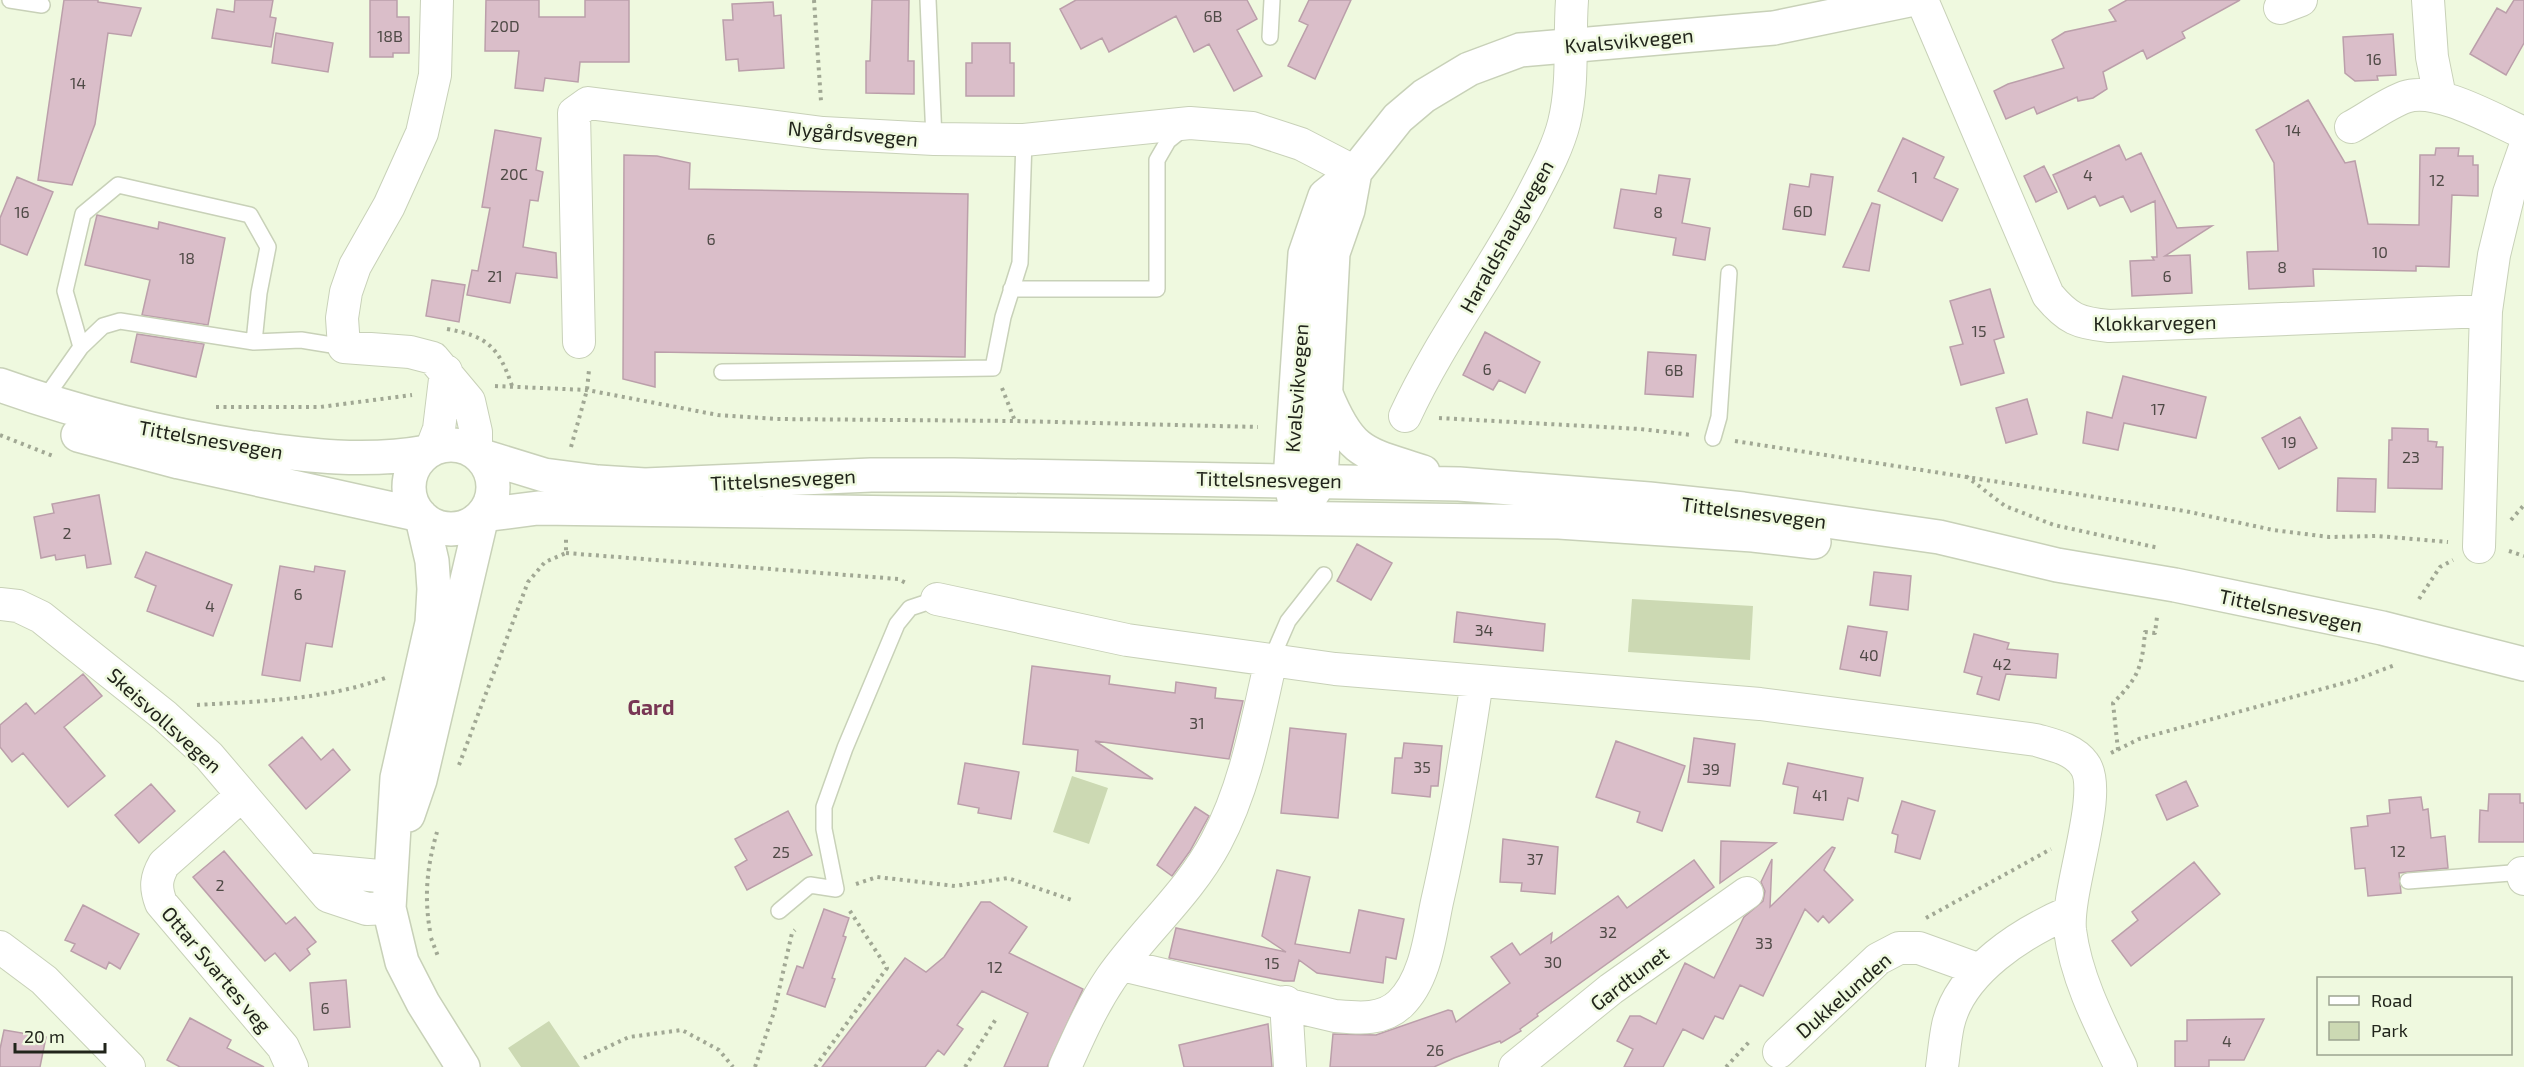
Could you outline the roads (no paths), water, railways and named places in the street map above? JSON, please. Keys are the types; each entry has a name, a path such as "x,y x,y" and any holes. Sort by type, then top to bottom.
{"main road":[{"name":"Kvalsvikvegen","path":"1306,480 1305,254 1325,196 1355,172 1398,118 1424,96 1469,69 1520,50 1774,28 1909,0"},
{"name":"Kvalsvikvegen","path":"1298,517 1326,394 1333,253 1348,210 1355,172"},
{"name":"Tittelsnesvegen","path":"0,385 43,401 104,419 203,441 298,455 400,457 429,451"},
{"path":"1326,394 1340,428 1366,452 1385,461 1459,484"},
{"name":"Tittelsnesvegen","path":"0,408 72,434 179,462 421,517"},
{"path":"390,882 420,780 482,516 491,501 493,484 489,468 477,454 462,446 446,445 429,451 417,462 411,475 410,496 421,517 432,561 434,589 432,623 397,778 390,882 402,962 423,1003 463,1067"},
{"name":"Tittelsnesvegen","path":"477,454 544,475 598,482 645,484 871,475 1306,480 1459,484 1649,499 1743,509 1939,537 2057,565 2175,585 2382,628 2524,664"},
{"name":"Tittelsnesvegen","path":"482,516 538,508 1298,517 1593,524 1753,535 1938,556 2057,565"},
{"path":"421,517 436,527 452,530 468,526 482,516"}],"street":[{"path":"437,0 435,75 422,133 389,206 355,266 345,292 342,318 344,347 410,352 433,358 446,371 469,402 476,432 477,454"},
{"name":"Haraldshaugvegen","path":"1405,416 1424,376 1517,226 1550,160 1563,126 1572,90 1569,45 1572,0"},
{"name":"Klokkarvegen","path":"1922,0 2048,295 2061,311 2081,323 2109,326 2486,311"},
{"path":"2428,0 2432,57 2440,97"},
{"path":"2351,127 2405,97 2420,95 2440,97 2524,133"},
{"name":"Nygårdsvegen","path":"579,342 574,113 588,103 823,133 934,139 1024,140 1190,123 1252,128 1301,144 1355,172"},
{"path":"2479,547 2486,311 2494,255 2509,193 2524,150"},
{"path":"429,451 442,411 446,371"},
{"path":"937,599 1127,640 1335,669 1760,704 2036,740 2076,755 2086,766 2091,781 2085,835 2073,883 2070,912 2075,953 2086,991 2121,1067"},
{"name":"Skeisvollsvegen","path":"0,604 18,606 41,617 172,722 209,756 304,869 390,882"},
{"path":"1065,1067 1092,1008 1122,965 1199,870 1228,819 1249,755 1270,660"},
{"path":"1122,965 1287,1002 1335,1016 1372,1018 1400,1005 1415,986 1425,957 1455,824 1477,681"},
{"name":"Ottar Svartes veg","path":"242,795 164,864 158,875 156,888 161,903 283,1047 292,1067"},
{"name":"Gardtunet","path":"1515,1067 1611,989 1746,893"},
{"path":"1942,1067 1948,1024 1958,999 1980,970 2010,944 2044,923 2070,912"},
{"path":"0,947 44,980 129,1067"},
{"name":"Dukkelunden","path":"1779,1052 1878,959 1899,948 1919,948 1980,970"},
{"path":"1287,1002 1290,1067"}],"lane":[{"path":"10,0 42,5"},
{"path":"928,0 934,139"},
{"path":"1270,37 1272,0"},
{"path":"1011,289 1156,289 1156,160 1168,141 1190,123"},
{"path":"722,372 993,368 1011,289 1020,263 1024,140"},
{"path":"81,347 65,291 83,214 118,185 250,215 268,247 259,293 254,342"},
{"path":"1713,438 1719,417 1729,273"},
{"path":"43,401 81,347 103,326 120,321 254,342 301,340 344,347"},
{"path":"1270,660 1288,621 1323,575"},
{"path":"779,911 810,885 836,889 823,819 831,786 897,624 910,608 937,599"},
{"path":"2408,881 2523,875"}],"district":[{"name":"Gard","path":"651,706"}]}
